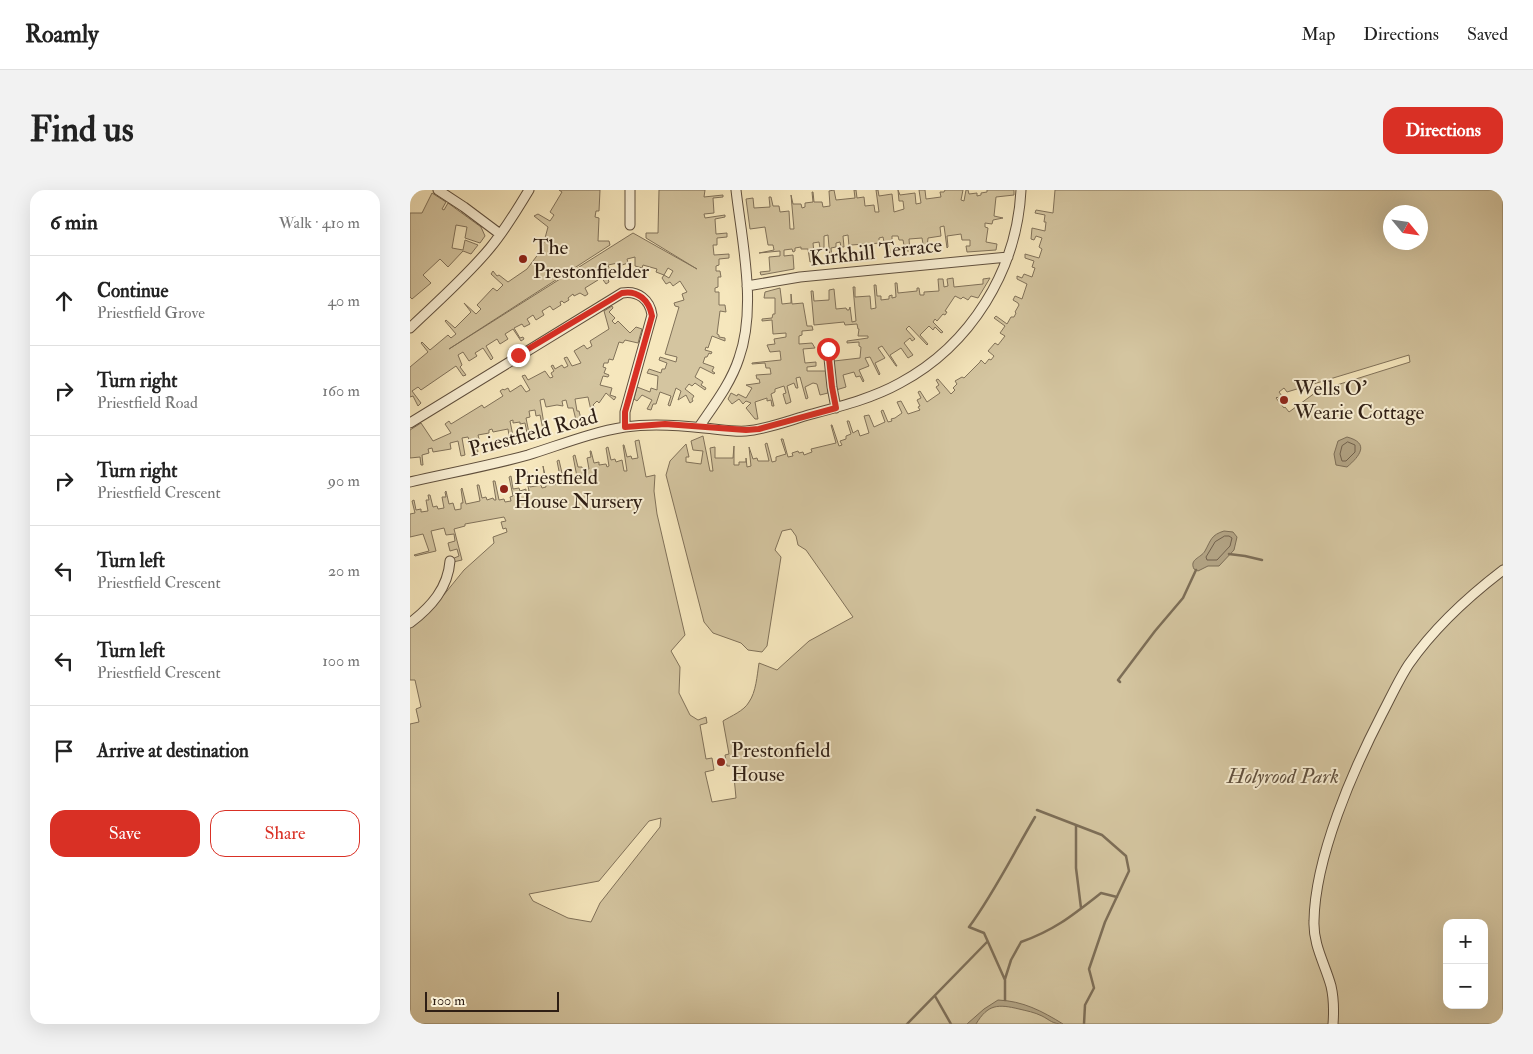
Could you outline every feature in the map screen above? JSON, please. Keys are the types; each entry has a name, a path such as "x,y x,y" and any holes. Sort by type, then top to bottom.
{"street":[{"path":"438,190 500,234"},
{"path":"410,328 466,274 500,234 529,190"},
{"path":"630,190 630,225"},
{"path":"699,427 727,385 739,358 746,324 747,286 736,190"},
{"name":"Priestfield Road","path":"410,482 510,460 592,434 625,427 665,424 746,430 759,429 836,408 884,391 915,374 937,358 977,316 995,287 1008,257 1017,223 1021,190"},
{"name":"Kirkhill Terrace","path":"747,286 800,277 1008,257"},
{"path":"410,423 622,293 631,292 638,294 646,300 652,316 625,412 625,427"},
{"path":"828,349 836,408"},
{"path":"410,623 438,595 446,580 450,561"},
{"path":"1333,1024 1333,996 1317,948 1314,920 1323,865 1335,824 1375,728 1409,664 1426,642 1449,618 1487,582 1503,570"}],"green space":[{"path":"559,190 600,190 599,211 596,211 595,217 599,218 598,241 609,241 610,245 449,349 633,233 697,269 646,238 646,233 658,233 659,190 705,190 704,197 723,195 723,197 713,198 714,213 704,214 705,218 725,215 725,217 715,219 716,234 727,233 727,237 717,238 717,245 713,245 714,255 729,254 729,258 719,259 719,265 716,266 716,271 720,271 721,277 718,277 718,287 715,288 715,292 719,292 719,305 725,305 726,312 720,311 717,334 719,337 725,338 725,341 712,336 708,348 706,347 705,350 712,352 705,357 703,363 714,367 712,371 715,373 700,367 695,377 703,382 701,385 706,388 705,390 695,383 692,386 689,384 685,389 694,396 693,401 690,403 686,395 678,400 681,391 676,388 670,406 668,405 671,396 660,392 656,404 653,404 651,410 647,409 652,400 642,395 637,401 634,399 637,387 650,392 651,388 657,390 658,376 647,373 649,369 661,373 662,369 665,369 667,363 659,360 660,357 676,362 677,357 665,354 679,307 675,306 674,303 684,300 682,294 687,292 680,281 673,286 670,282 666,284 662,278 664,275 656,272 657,269 643,265 642,268 635,266 635,257 627,259 628,263 619,266 618,263 608,265 610,271 606,273 609,282 606,284 599,274 596,277 598,280 585,288 588,294 585,296 580,293 574,296 573,294 568,298 569,300 564,303 560,302 561,305 553,310 550,306 542,311 544,315 536,320 533,315 527,319 530,324 524,327 522,324 514,328 520,338 523,337 524,339 521,341 513,329 505,334 508,339 500,344 497,339 486,346 493,358 491,360 483,348 475,353 477,356 469,361 463,352 458,355 462,365 460,367 466,375 463,376 456,366 421,390 418,387 412,391 421,403 418,406 413,396 410,397 410,367 428,352 421,343 430,350 448,335 451,338 456,334 445,321 455,328 471,312 464,303 476,314 481,309 477,305 493,288 497,291 503,285 491,274 493,271 497,276 499,275 508,282 527,269 542,249 548,227 534,216 538,214 550,221 554,215 550,212 562,192","holes":["668,268 673,271 669,278 664,275"]},
{"path":"834,190 836,200 855,198 854,190 856,190 857,198 864,197 865,206 874,205 875,212 879,212 876,190 878,190 879,196 892,194 894,212 904,209 903,201 899,201 898,190 900,195 915,193 916,204 921,203 919,190 925,190 926,199 941,197 940,192 945,190 963,190 961,200 964,201 966,190 968,190 969,194 977,193 977,196 987,192 987,190 1014,190 1014,195 996,197 994,216 1003,218 993,220 992,224 985,223 985,227 988,228 986,242 997,244 996,250 967,252 966,246 970,246 970,240 962,240 961,234 947,236 947,248 944,226 940,227 941,236 928,238 927,249 924,250 922,238 909,239 910,251 905,251 903,240 899,240 898,236 892,236 892,241 889,242 889,253 887,242 884,242 883,237 879,238 879,243 870,244 871,255 866,256 865,244 851,245 850,257 848,235 843,236 844,247 841,247 840,242 836,243 836,247 831,248 832,259 830,259 828,235 824,236 824,248 820,248 819,242 813,243 814,253 811,253 812,261 810,262 808,249 795,248 793,252 792,249 784,250 784,256 793,255 794,269 761,275 760,272 770,271 769,257 780,256 780,251 759,253 774,250 773,245 768,245 765,227 750,229 746,199 753,198 754,208 770,207 769,197 771,197 773,206 779,206 780,212 789,211 790,229 794,229 791,195 793,204 801,204 802,208 805,207 805,203 813,202 813,192 814,202 822,202 823,207 830,206 829,191"},
{"name":"Holyrood Park","path":"1055,190 1503,190 1503,1024 410,1024 410,724 419,722 416,709 421,707 415,680 410,680 410,626 434,607 464,570 494,543 493,537 507,532 506,528 503,529 501,522 506,521 504,517 465,524 465,526 454,529 462,560 453,562 452,559 459,556 457,549 450,551 448,543 455,541 454,534 446,535 444,528 431,531 436,551 415,556 429,551 423,534 410,537 410,514 415,513 412,501 414,500 416,510 421,509 421,512 428,511 426,500 429,500 428,495 430,495 433,507 437,506 438,509 444,508 442,497 446,497 446,491 449,504 453,503 455,510 461,509 461,503 463,503 462,488 466,504 480,501 477,485 479,485 482,498 486,497 487,500 493,498 496,500 493,481 495,481 499,500 511,501 510,497 513,496 509,477 511,476 513,489 519,488 520,491 526,489 526,492 529,491 525,472 527,471 530,487 541,485 542,488 546,487 543,466 546,479 550,478 552,485 558,484 561,481 557,461 559,460 562,473 573,474 575,482 578,482 573,456 575,455 578,467 582,467 583,470 589,469 587,458 591,457 591,451 594,463 599,462 599,465 606,464 607,467 609,466 606,448 608,447 611,460 615,459 616,462 622,460 624,471 627,471 623,445 627,457 631,456 632,459 638,458 635,441 639,440 646,477 655,475 654,491 657,514 685,635 671,651 680,667 679,693 690,715 698,720 706,717 707,723 700,725 706,759 712,758 714,770 705,772 712,802 736,798 733,766 727,766 725,755 729,754 723,721 741,711 749,702 755,689 759,663 777,670 809,641 853,617 806,550 798,545 796,536 791,529 782,531 775,550 781,557 767,646 762,652 748,650 741,643 713,633 704,622 666,475 670,461 686,444 689,457 686,457 686,462 701,464 703,451 693,450 691,441 703,436 710,471 713,471 710,448 715,447 715,458 733,458 734,446 734,465 739,465 739,462 746,462 746,458 747,467 751,466 749,447 753,459 757,458 758,461 769,461 765,444 767,443 772,462 776,461 776,457 786,454 781,439 783,439 788,457 793,456 792,453 798,451 799,453 803,452 804,455 812,452 811,449 836,443 831,425 839,446 842,445 840,441 846,439 846,436 851,434 847,421 849,421 853,433 858,430 860,436 869,433 864,416 869,415 874,427 885,422 881,411 883,410 888,422 902,413 897,402 901,401 908,414 920,410 917,400 921,398 918,392 920,391 927,402 940,393 936,387 939,385 936,380 938,379 951,394 957,384 955,381 962,377 964,378 981,360 985,364 994,356 988,351 995,343 998,345 1005,336 1000,333 1005,326 994,318 996,316 1007,324 1016,313 1019,305 1013,300 1015,296 1022,299 1027,284 1017,279 1017,276 1022,278 1024,274 1032,277 1035,268 1032,267 1034,261 1025,258 1025,254 1039,258 1042,249 1039,247 1042,238 1036,236 1034,240 1031,239 1032,228 1045,231 1045,215 1035,213 1036,210 1053,213","holes":["1409,355 1410,362 1324,389 1323,387 1289,412 1276,398 1279,399 1282,396 1279,392 1284,388 1287,392","661,818 660,827 600,903 591,922 568,918 533,901 529,894 599,881 649,821"]},
{"path":"432,193 446,202 442,209 444,210 448,203 481,227 485,236 480,243 465,238 467,227 456,225 452,248 463,250 465,240 478,245 471,254 463,251 448,267 440,259 423,275 431,283 412,299 410,297 410,213 422,213"},
{"path":"953,278 954,287 983,284 983,279 990,278 978,298 971,296 968,300 955,296 945,311 947,312 945,315 943,314 937,321 935,319 933,322 943,332 941,333 935,327 933,330 929,326 920,335 927,345 909,326 906,329 915,339 912,341 910,338 904,343 913,355 908,358 901,348 890,355 896,366 882,346 878,348 885,358 875,363 879,375 870,357 865,358 869,366 859,370 864,381 860,376 856,377 854,372 843,375 846,387 836,390 834,361 860,358 861,347 859,342 847,343 847,341 868,338 868,336 858,336 859,329 857,324 845,325 844,322 814,325 811,291 813,291 814,301 829,300 829,290 834,289 836,309 846,308 849,310 850,307 852,322 856,321 853,287 855,287 855,297 870,296 871,309 876,308 874,285 876,285 877,296 881,296 881,300 889,299 889,296 892,295 892,298 896,297 895,283 897,283 898,293 917,291 917,288 919,288 920,295 924,295 924,292 939,291 938,279 943,279 944,287 948,286 947,279"},
{"path":"780,288 782,304 791,303 791,294 792,304 803,303 807,326 812,326 813,330 802,331 802,335 799,336 799,344 812,343 815,348 803,349 805,363 816,362 816,366 807,367 807,371 826,371 828,393 820,395 817,384 813,383 805,387 808,398 806,399 800,377 796,378 798,388 796,388 794,383 787,386 791,402 786,404 783,394 786,393 784,386 775,389 775,392 771,394 774,406 772,406 771,400 767,401 767,398 755,402 758,419 755,419 746,408 751,403 746,401 743,404 739,399 732,404 728,399 731,393 746,398 752,388 746,385 760,383 756,375 771,374 770,368 766,368 765,363 752,363 781,360 780,351 770,352 767,345 775,344 774,339 786,337 786,333 773,334 772,320 762,321 762,319 772,318 773,314 775,314 775,298 764,298 765,292"},
{"path":"612,306 613,308 609,312 615,318 612,321 615,324 618,321 630,333 636,327 642,329 638,343 625,340 623,343 619,342 613,360 609,359 608,363 604,363 603,367 606,368 604,373 609,375 608,377 603,376 600,385 612,388 610,395 616,397 614,400 606,393 599,403 597,401 593,405 595,407 592,415 588,397 575,399 577,411 579,411 581,419 576,420 573,408 568,408 566,400 562,401 563,406 546,407 544,399 540,400 545,430 543,430 540,415 536,416 535,410 529,411 530,417 526,418 529,433 527,433 525,423 520,424 520,422 513,423 513,420 510,421 514,441 510,442 508,429 493,432 492,429 489,430 489,433 478,435 479,439 476,440 478,452 474,439 469,440 468,437 462,438 465,455 461,456 458,441 450,443 451,449 433,452 432,448 428,449 429,453 422,455 423,465 421,465 420,457 410,458 410,430 421,423 433,441 451,433 445,424 449,421 451,424 482,405 484,408 503,396 500,391 503,389 508,388 510,392 521,385 526,392 530,390 522,376 525,375 528,380 545,371 550,378 553,377 551,373 554,371 551,366 553,365 555,369 562,365 564,368 568,366 564,358 567,357 572,366 581,363 574,351 584,345 587,349 592,346 590,341 609,329 604,311"}],"water":[{"path":"1347,437 1359,443 1361,450 1356,459 1347,467 1336,465 1334,454 1338,441"},
{"path":"1224,531 1233,532 1237,537 1234,550 1219,566 1208,566 1198,571 1194,569 1194,561 1205,551 1212,538"},
{"path":"998,1000 1016,1002 1032,1007 1063,1024 1054,1023 1030,1012 999,1006 989,1009 980,1017 976,1024 967,1024"}],"waterway":[{"path":"1229,554 1262,560"},
{"path":"1120,682 1118,680 1183,598 1196,570"},
{"path":"1037,810 1102,835 1126,856 1129,871 1105,922 1089,969 1094,988 1085,1005 1084,1024"},
{"path":"1005,1000 1005,980 984,933 969,927 995,887 1035,817"},
{"path":"1076,825 1076,868 1081,908"},
{"path":"1005,979 1011,960 1021,942 1054,927 1101,893 1117,897"},
{"path":"907,1024 987,942"},
{"path":"935,996 951,1024"}],"place":[{"name":"The Prestonfielder","path":"523,259"},
{"name":"Wells O' Wearie Cottage","path":"1284,400"},
{"name":"Priestfield House Nursery","path":"504,489"},
{"name":"Prestonfield House","path":"721,762"}],"route":[{"path":"518,355 622,293 631,292 638,294 646,300 650,308 652,320 625,412 625,427 665,424 737,431 759,429 836,408 828,349"}]}
